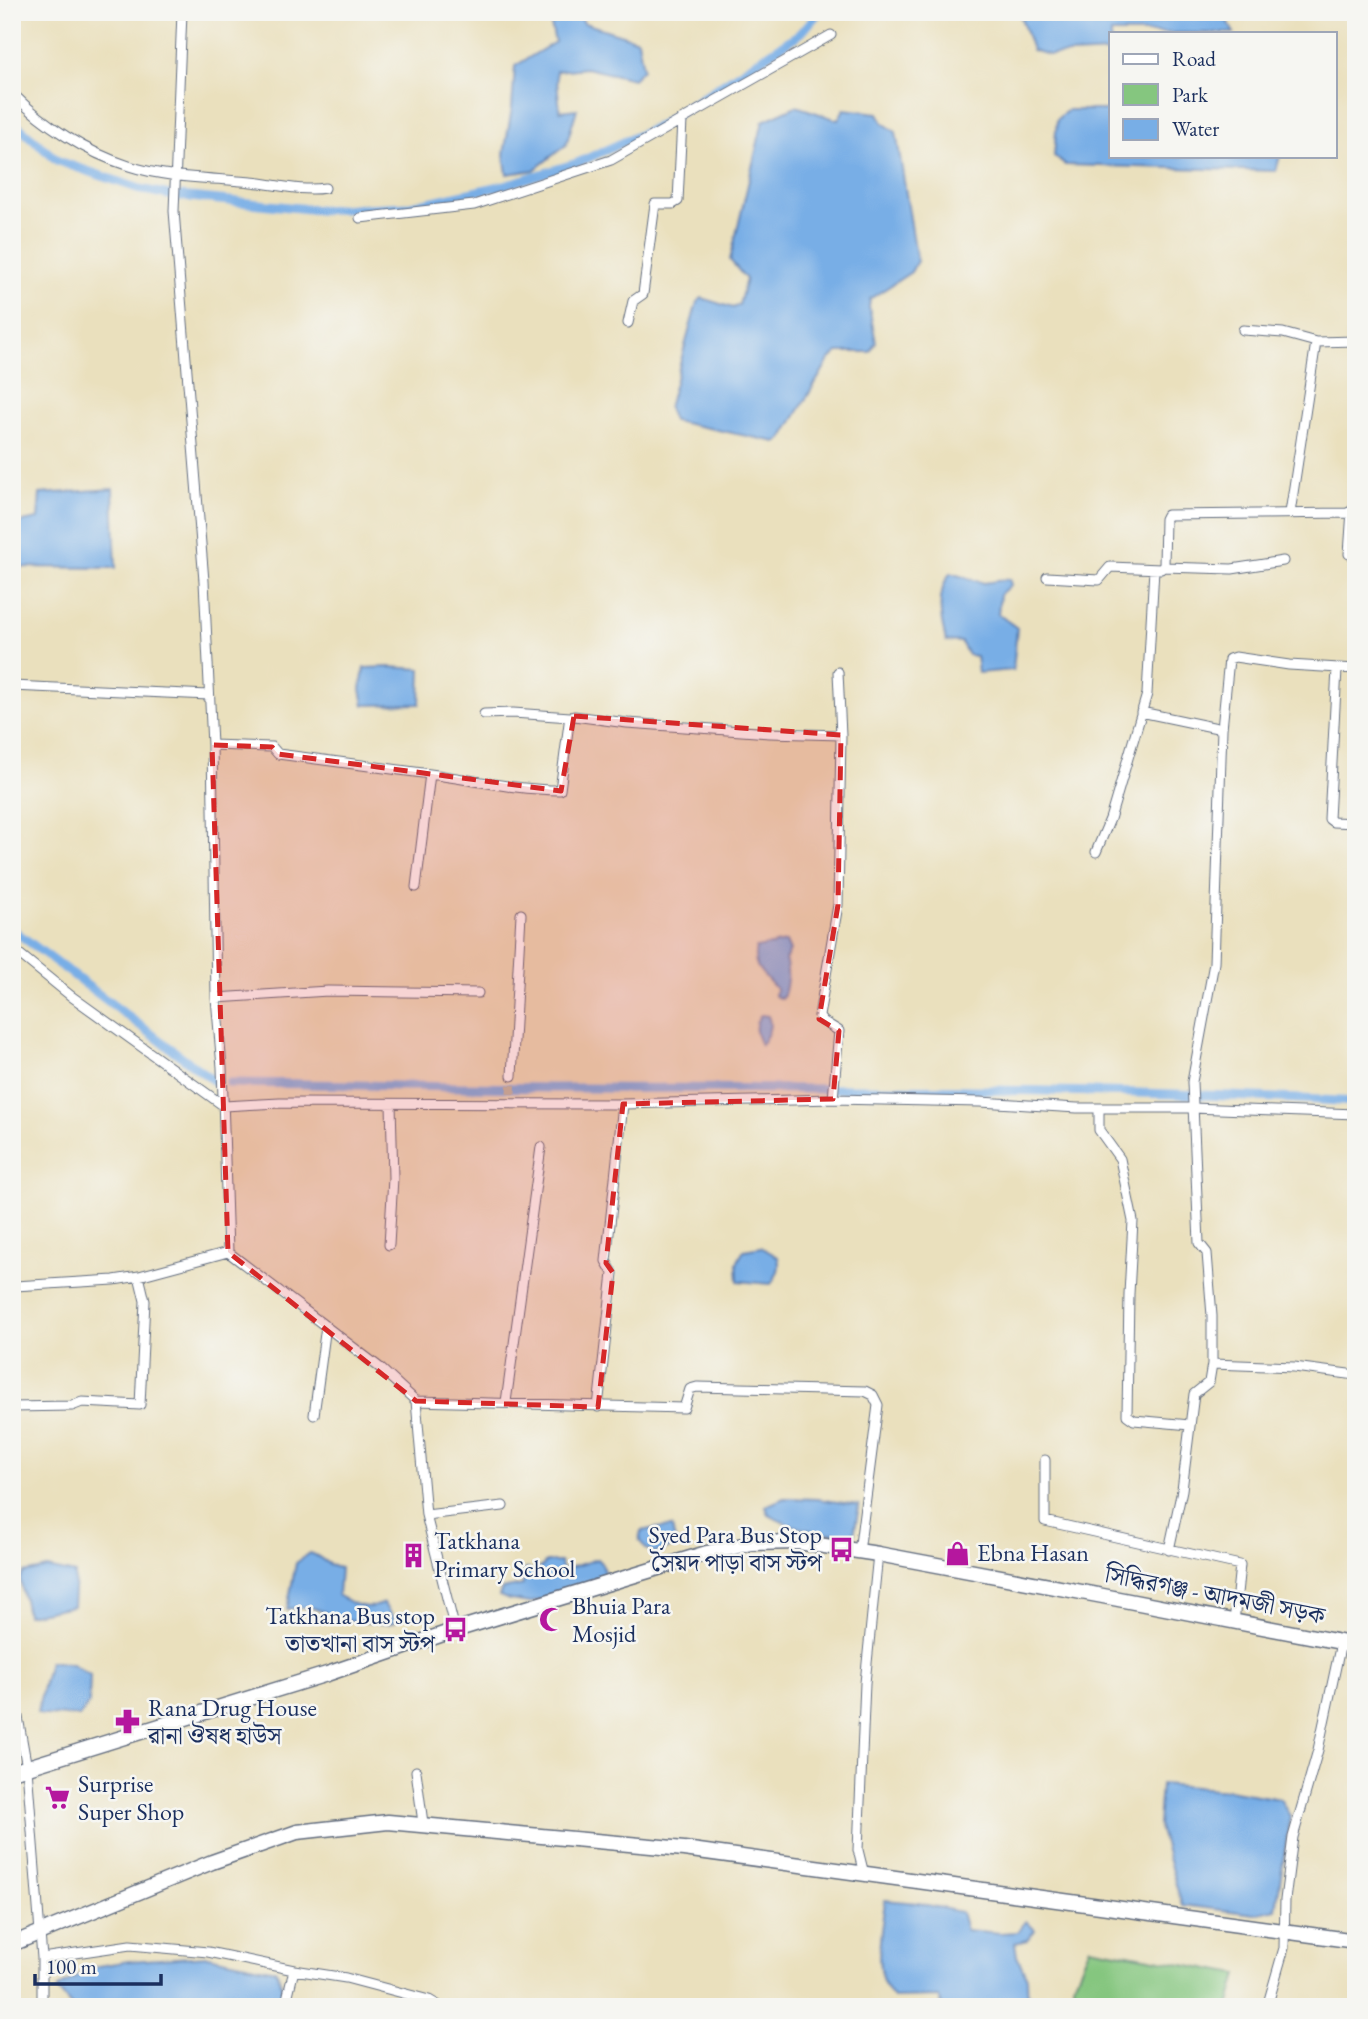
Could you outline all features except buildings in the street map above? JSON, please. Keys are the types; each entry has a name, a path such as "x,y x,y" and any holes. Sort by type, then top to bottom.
{"main road":[{"name":"সিদ্ধিরগঞ্জ - আদমজী সড়ক","path":"12,1772 327,1674 455,1630 708,1553 752,1543 798,1542 878,1555 1349,1644"},
{"path":"12,1944 212,1862 297,1832 388,1822 684,1849 1356,1941"}],"street":[{"path":"182,12 174,211 192,420 212,746 216,998 224,1105 228,1252"},
{"path":"360,218 481,203 611,160 831,35"},
{"path":"12,93 45,122 87,148 131,167 175,178 325,188"},
{"path":"628,323 633,301 643,295 655,204 673,204 678,201 682,120"},
{"path":"1243,330 1283,333 1316,342 1356,341"},
{"path":"1290,513 1316,342"},
{"path":"1096,852 1110,819 1147,694 1167,515 1347,513 1354,509"},
{"path":"1349,554 1354,509"},
{"path":"1047,577 1099,580 1110,567 1232,569 1283,561"},
{"path":"1170,1550 1182,1490 1194,1394 1210,1379 1212,1364 1212,1316 1207,1253 1199,1243 1192,1082 1214,963 1222,729 1230,659 1232,657 1356,669"},
{"path":"1337,669 1329,819 1333,822 1356,823"},
{"path":"833,1095 839,1031 819,1016 838,905 841,735 838,672"},
{"path":"12,686 209,695"},
{"path":"484,714 513,712 770,733 841,735"},
{"path":"1142,712 1222,729"},
{"path":"212,746 272,747 278,754 474,779 500,786 560,790 570,717"},
{"path":"416,887 430,774"},
{"path":"512,1076 521,914"},
{"path":"12,948 71,996 224,1105 391,1104 511,1098 623,1104 833,1095 1099,1108 1192,1104 1356,1114"},
{"path":"216,998 328,991 478,993"},
{"path":"389,1245 393,1178 391,1104"},
{"path":"598,1407 600,1368 613,1273 606,1261 623,1104"},
{"path":"1099,1108 1098,1130 1120,1159 1133,1221 1127,1415 1134,1420 1190,1425"},
{"path":"506,1402 541,1147"},
{"path":"12,1300 14,1285 114,1280 228,1252"},
{"path":"228,1252 379,1367 416,1401 684,1408 690,1389 697,1387 865,1391 873,1395 878,1405 859,1552"},
{"path":"12,1407 72,1406 82,1402 141,1405 145,1301 139,1276"},
{"path":"314,1415 326,1326"},
{"path":"1212,1364 1294,1367 1356,1376"},
{"path":"416,1401 426,1515 455,1630"},
{"path":"1045,1461 1045,1521 1240,1565 1234,1622"},
{"path":"426,1515 503,1506"},
{"path":"864,1874 858,1850 865,1683 878,1555"},
{"path":"1267,2007 1284,1948 1284,1900 1293,1837 1349,1644"},
{"path":"12,1683 27,1768 42,1958 42,2007"},
{"path":"415,1771 423,1824"},
{"path":"42,1958 130,1945 208,1952 346,1978 429,2000 441,2007"},
{"path":"285,2007 294,1970"}],"highlighted area":[{"path":"574,716 841,735 838,905 819,1019 839,1031 833,1099 623,1104 606,1263 613,1273 598,1407 416,1401 228,1252 212,745 272,747 278,754 561,791"}],"green space":[{"path":"1090,1947 1238,1974 1229,2007 1075,2007 1074,1984"}],"water":[{"path":"548,12 578,12 584,23 638,40 643,69 633,79 586,68 556,71 560,111 577,109 566,145 534,170 507,174 504,154 512,108 515,66 555,42"},
{"path":"1019,12 1222,12 1233,32 1109,32 1109,52 1049,55 1032,50"},
{"path":"796,106 838,120 844,109 878,113 883,123 896,132 917,261 911,272 870,299 876,342 870,352 838,352 829,360 782,439 776,442 673,421 668,408 697,302 702,298 733,308 739,305 746,279 730,260 763,121"},
{"path":"1068,110 1109,110 1109,158 1279,158 1276,171 1065,165 1054,156 1057,119"},
{"path":"113,489 116,568 12,567 12,524 38,519 40,494"},
{"path":"950,573 984,583 1009,579 1011,585 1000,594 998,614 1017,628 1013,670 978,673 976,656 968,655 961,642 946,641 940,606"},
{"path":"364,668 421,669 420,704 364,705 361,689"},
{"path":"786,942 790,951 785,960 787,980 782,999 775,996 776,989 757,966 755,955 756,948"},
{"path":"761,1015 768,1016 770,1028 761,1045 756,1026"},
{"path":"761,1247 778,1257 778,1271 771,1284 738,1281 737,1263 744,1250"},
{"path":"784,1498 859,1505 854,1535 810,1530 769,1515 766,1506"},
{"path":"672,1527 676,1545 656,1553 646,1549 639,1540 641,1531"},
{"path":"310,1553 340,1568 338,1595 360,1606 371,1607 384,1603 395,1622 387,1624 350,1621 310,1607 287,1609 296,1563"},
{"path":"597,1559 602,1564 605,1575 596,1586 529,1603 499,1596 502,1589 523,1585 523,1571 527,1569 535,1570 546,1562 560,1562 563,1570"},
{"path":"47,1568 75,1574 73,1606 27,1615 20,1578 24,1573"},
{"path":"49,1661 72,1664 90,1675 89,1703 80,1716 37,1713"},
{"path":"1161,1784 1228,1790 1280,1799 1290,1816 1276,1909 1255,1914 1182,1905 1158,1824"},
{"path":"885,1900 918,1903 961,1912 966,1930 1018,1932 1026,1921 1035,1930 1027,1940 1015,1943 1017,1956 1027,1978 1028,2007 943,2007 939,1997 893,1998 886,1988 880,1964"},
{"path":"208,1956 275,1970 282,1988 278,2007 233,2007 207,1995 196,2007 72,2007 57,1989 92,1967 129,1961"}],"waterway":[{"path":"12,121 58,161 140,189 169,195 319,210 411,206 505,185 577,163 659,126 802,32 819,12"},
{"path":"12,929 214,1081"},
{"path":"230,1083 1065,1091 1356,1102"}],"tunnel":[{"path":"511,1094 512,1076"}],"place":[{"name":"Syed Para Bus Stop সৈয়দ পাড়া বাস স্টপ","path":"842,1549"},
{"name":"Ebna Hasan","path":"957,1553"},
{"name":"Tatkhana Primary School","path":"414,1555"},
{"name":"Bhuia Para Mosjid","path":"552,1620"},
{"name":"Tatkhana Bus stop তাতখানা বাস স্টপ","path":"455,1630"},
{"name":"Rana Drug House রানা ঔষধ হাউস","path":"128,1722"},
{"name":"Surprise Super Shop","path":"58,1798"}]}
